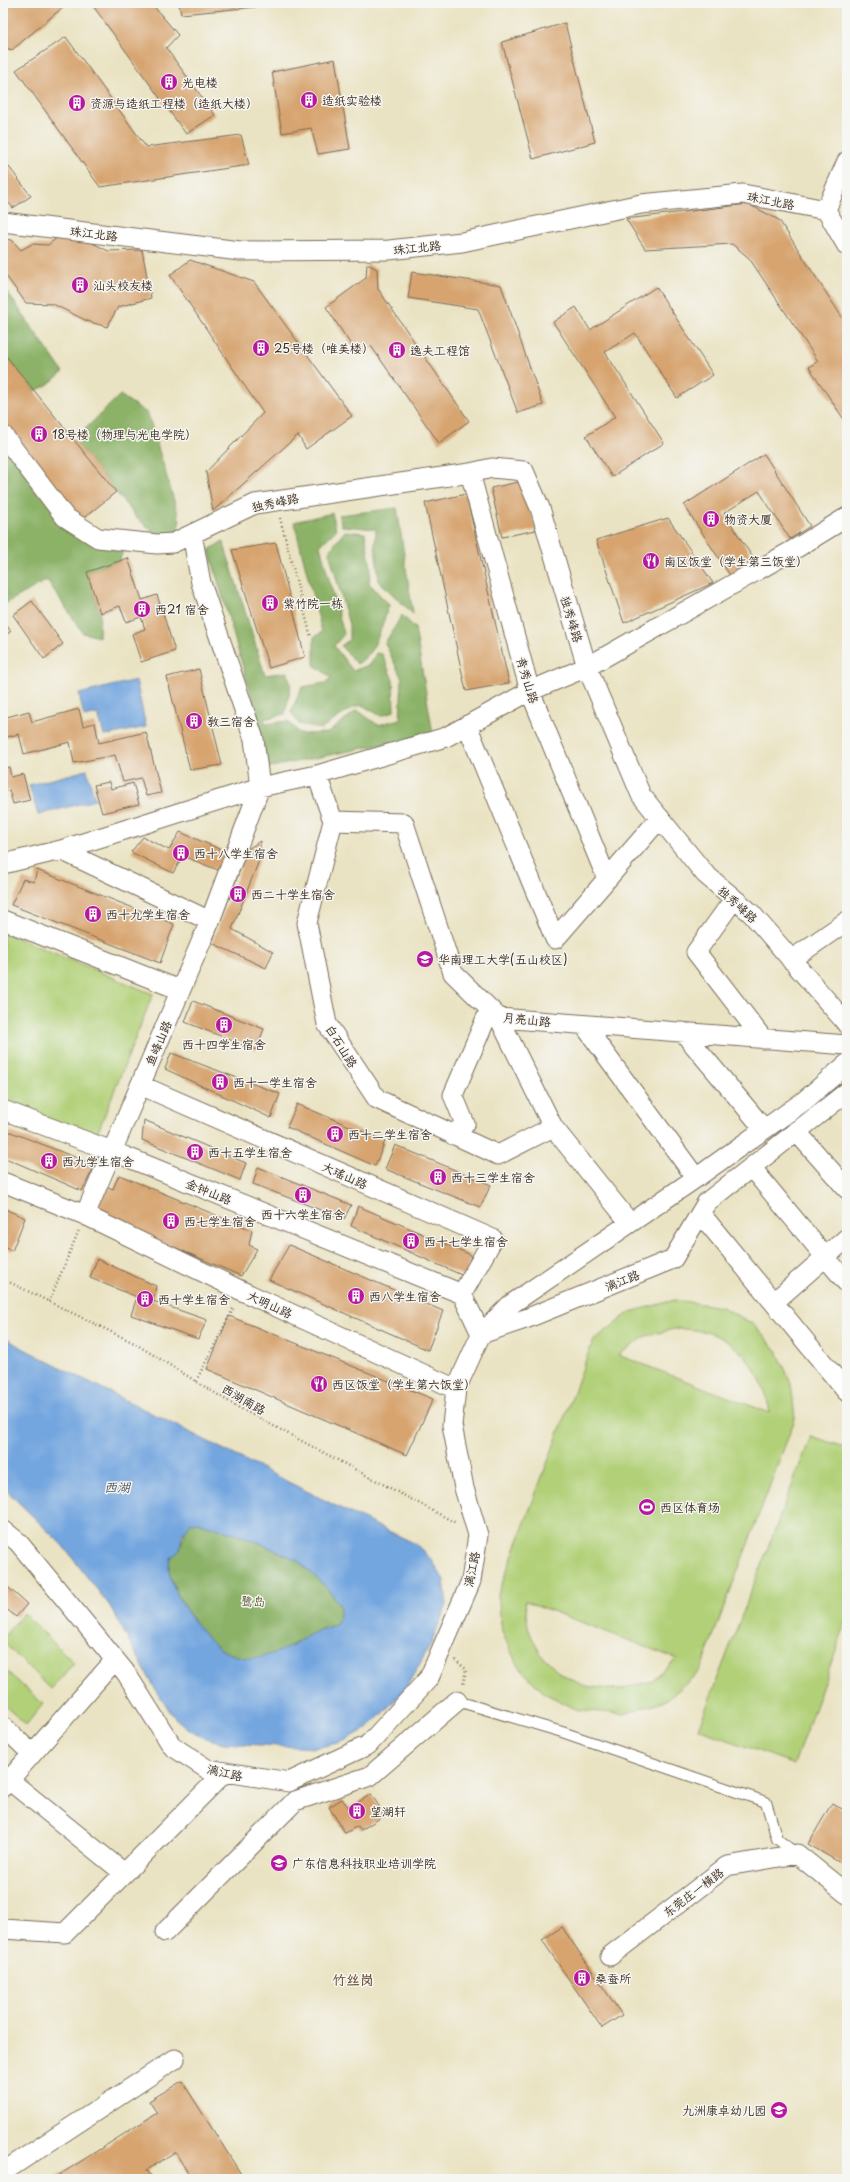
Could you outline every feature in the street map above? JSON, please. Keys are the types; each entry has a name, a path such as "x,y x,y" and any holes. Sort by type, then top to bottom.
{"street":[{"path":"847,161 826,210 847,246"},
{"name":"珠江北路","path":"3,222 240,251 389,250 462,242 641,204 743,194 826,210"},
{"name":"独秀峰路","path":"3,435 65,517 98,538 157,544 173,543 255,504 470,473 492,468 524,471 540,508 587,667 641,795 704,874 751,913 847,1024"},
{"name":"青秀山路","path":"470,473 530,691 607,879"},
{"path":"3,864 61,850 260,788 317,775 446,737 530,691 587,667 795,549 847,517"},
{"path":"192,534 201,583 254,739 260,788"},
{"path":"467,725 555,939 660,818"},
{"path":"317,775 332,821"},
{"name":"鱼峰山路","path":"85,1215 210,921 260,788"},
{"name":"月亮山路","path":"332,821 404,824 453,973 494,1013 584,1024 847,1045"},
{"name":"白石山路","path":"332,821 307,924 327,1024 377,1099 498,1156 553,1127"},
{"path":"61,850 210,921"},
{"path":"734,899 696,952 763,1039"},
{"path":"3,920 180,990"},
{"path":"791,960 847,921"},
{"path":"494,1013 553,1127 630,1223"},
{"path":"453,1135 465,1124 453,1095 494,1013"},
{"path":"584,1024 696,1178"},
{"path":"684,1032 764,1129"},
{"path":"462,1294 481,1334 510,1305 696,1178 804,1101 847,1064"},
{"name":"大瑶山路","path":"140,1085 493,1239 462,1294"},
{"name":"漓江路","path":"3,1530 18,1542 126,1672 172,1746 207,1769 224,1773 289,1782 368,1745 429,1678 471,1581 478,1535 464,1488 452,1425 456,1389 481,1334 528,1318 673,1259 707,1202 847,1092"},
{"name":"金钟山路","path":"3,1110 112,1151 462,1294"},
{"path":"796,1131 847,1189"},
{"path":"751,1167 826,1256 847,1284"},
{"path":"3,1182 85,1215"},
{"path":"701,1214 846,1387"},
{"name":"大明山路","path":"85,1215 242,1291 456,1389"},
{"path":"774,1302 847,1238"},
{"path":"115,1660 6,1783 124,1873"},
{"path":"165,1932 295,1801 370,1776 457,1701"},
{"path":"3,1726 32,1754"},
{"path":"3,1929 64,1933 224,1773"},
{"path":"797,1854 847,1894"},
{"name":"东莞庄一横路","path":"610,1956 727,1866 797,1854"},
{"path":"3,2172 174,2059"}],"lane":[{"path":"457,1701 562,1732 766,1802 777,1839 797,1854"}],"path":[{"path":"276,500 311,637"},
{"path":"49,1302 85,1215"},
{"name":"西湖南路","path":"3,1279 134,1343 236,1406 478,1535"},
{"path":"196,1381 242,1291"}],"green space":[{"path":"3,286 63,372 46,386 34,391 3,352"},
{"path":"120,395 148,414 180,521 175,536 153,532 136,517 74,440"},
{"path":"3,441 68,527 125,547 119,561 87,572 100,613 99,637 83,633 47,580 3,605"},
{"path":"397,508 413,614 379,581 375,545 376,529 342,526 339,515"},
{"path":"332,513 336,530 320,546 344,634 334,646 353,671 371,664 376,653 382,654 393,680 394,711 381,716 362,705 354,707 321,729 299,724 291,712 302,687 325,683 331,677 314,665 314,637 322,632 294,522"},
{"path":"345,531 365,533 371,568 369,583 389,605 374,646 364,659 357,664 341,646 349,640 349,625 329,551"},
{"path":"223,541 265,675 287,672 291,685 285,714 264,719 265,724 288,721 300,734 328,733 357,710 378,725 400,719 402,679 385,643 402,615 415,628 433,734 266,768 262,733 209,550"},
{"path":"3,932 153,994 93,1144 3,1107"},
{"name":"西区体育场","path":"675,1300 722,1307 753,1324 777,1351 791,1383 795,1419 700,1671 666,1701 623,1714 578,1710 544,1693 518,1666 502,1632 498,1594 593,1341 630,1312","holes":["678,1328 712,1334 735,1347 744,1355 758,1376 770,1413 618,1355 646,1336","526,1601 677,1659 651,1681 618,1690 584,1686 560,1673 540,1653 528,1628"]},
{"path":"811,1436 847,1448 847,1620 794,1764 698,1729"},
{"name":"鹭岛","path":"198,1522 250,1539 297,1560 329,1590 340,1606 340,1616 336,1625 318,1630 272,1655 254,1659 245,1658 219,1649 211,1643 185,1609 172,1582 169,1571 169,1561 180,1547 184,1533 191,1523"},
{"path":"24,1613 74,1663 51,1689 3,1642 3,1637"},
{"path":"3,1668 43,1704 26,1725 3,1704"}],"water":[{"path":"136,680 146,727 104,736 98,714 84,717 79,694"},
{"path":"87,770 95,800 38,815 29,785"},
{"name":"西湖","path":"3,1336 20,1347 342,1509 416,1544 431,1559 444,1580 447,1605 429,1648 404,1691 368,1728 342,1742 315,1748 224,1743 205,1738 187,1728 175,1718 159,1696 110,1606 62,1545 3,1487","holes":["198,1522 250,1539 297,1560 329,1590 340,1606 340,1616 336,1625 324,1628 266,1656 245,1658 233,1655 222,1650 211,1641 193,1621 177,1595 169,1570 170,1560 180,1550 182,1535 191,1523"]}],"building":[{"path":"3,3 68,3 12,50 3,47"},
{"name":"光电楼","path":"91,3 151,3 178,35 166,48 215,115 186,134"},
{"path":"179,3 255,3 256,7 181,14"},
{"path":"565,23 595,142 533,159 502,42"},
{"name":"资源与造纸工程楼（造纸大楼）","path":"66,37 146,147 241,135 249,165 100,187 16,70"},
{"name":"造纸实验楼","path":"335,59 350,149 318,154 311,128 282,133 272,72"},
{"path":"3,159 31,196 13,208 3,196"},
{"path":"748,204 779,220 847,325 847,424 809,367 818,361 749,258 732,244 645,249 626,219"},
{"name":"汕头校友楼","path":"67,230 108,251 142,250 151,298 118,307 107,327 87,321 53,304 26,303 3,272 3,239 12,240 21,250 32,244 48,245"},
{"name":"25号楼（唯美楼）","path":"190,260 254,282 352,416 306,449 298,435 213,511 206,472 263,413 170,275"},
{"name":"逸夫工程馆","path":"367,264 377,269 378,289 469,421 439,443 371,346 357,354 326,307 366,278"},
{"path":"412,272 501,285 543,405 518,413 478,309 408,298"},
{"path":"656,287 713,375 677,398 635,333 605,352 664,443 612,477 586,436 615,417 553,322 576,307 590,330"},
{"name":"18号楼（物理与光电学院）","path":"3,352 116,492 80,521 3,427"},
{"name":"物资大厦","path":"764,454 810,526 790,539 759,491 724,513 755,561 731,577 684,505"},
{"path":"523,481 536,530 502,537 491,488"},
{"path":"466,494 509,683 466,691 425,503"},
{"name":"南区饭堂（学生第三饭堂）","path":"668,518 713,583 624,623 596,540"},
{"name":"紫竹院一栋","path":"276,543 305,657 269,668 232,550"},
{"name":"西21 宿舍","path":"128,558 142,600 157,595 175,651 141,662 132,634 145,629 141,617 126,622 120,606 100,613 87,572"},
{"path":"32,601 63,644 44,659 13,615"},
{"path":"3,621 11,631 3,638"},
{"name":"教三宿舍","path":"199,669 222,765 190,770 167,677"},
{"path":"79,709 83,726 95,723 99,743 146,732 161,793 146,796 141,778 123,782 115,755 74,763 70,742 24,754 19,734 3,738 3,718 29,711 32,722"},
{"path":"9,767 11,777 23,774 30,800 13,804 9,790 3,792 3,768"},
{"path":"109,782 111,789 133,783 139,804 102,813 94,785"},
{"name":"西十八学生宿舍","path":"180,832 231,854 223,872 183,856 173,873 131,852 143,837 169,850"},
{"name":"西二十学生宿舍","path":"260,841 260,858 232,929 273,952 266,968 212,943 248,849"},
{"name":"西十九学生宿舍","path":"37,870 174,924 160,963 11,905 23,879 34,882"},
{"name":"西十四学生宿舍","path":"193,1001 264,1029 256,1050 185,1022"},
{"name":"西十一学生宿舍","path":"171,1053 280,1094 271,1118 165,1069"},
{"name":"西十二学生宿舍","path":"297,1104 385,1141 375,1166 287,1127"},
{"name":"西十五学生宿舍","path":"144,1120 246,1163 240,1180 142,1140"},
{"name":"西九学生宿舍","path":"3,1129 95,1165 82,1191 3,1157"},
{"name":"西十三学生宿舍","path":"395,1145 491,1185 480,1207 385,1169"},
{"name":"西十六学生宿舍","path":"258,1167 351,1205 344,1219 253,1184"},
{"name":"西七学生宿舍","path":"119,1175 252,1230 249,1245 257,1249 241,1276 91,1211 105,1186 113,1189"},
{"name":"西十七学生宿舍","path":"358,1206 471,1255 466,1277 351,1226"},
{"path":"3,1208 25,1218 12,1251 3,1247"},
{"name":"西八学生宿舍","path":"289,1245 443,1311 428,1350 269,1280"},
{"name":"西十学生宿舍","path":"97,1259 156,1286 153,1301 207,1320 198,1339 131,1315 137,1297 90,1278"},
{"name":"西区饭堂（学生第六饭堂）","path":"229,1316 433,1399 407,1455 207,1369"},
{"path":"3,1583 27,1604 16,1617 3,1606"},
{"name":"望湖轩","path":"371,1794 385,1815 361,1830 358,1826 345,1833 329,1807 342,1799 349,1808"},
{"path":"832,1803 847,1812 847,1867 808,1844"},
{"name":"桑蚕所","path":"562,1927 622,2015 602,2028 542,1940"},
{"path":"182,2081 244,2179 192,2179 175,2152 147,2170 153,2179 53,2179 157,2113 149,2101"}],"place":[{"name":"光电楼","path":"169,82"},
{"name":"造纸实验楼","path":"309,100"},
{"name":"资源与造纸工程楼（造纸大楼）","path":"77,103"},
{"name":"汕头校友楼","path":"80,285"},
{"name":"25号楼（唯美楼）","path":"261,348"},
{"name":"逸夫工程馆","path":"397,350"},
{"name":"18号楼（物理与光电学院）","path":"39,434"},
{"name":"物资大厦","path":"711,519"},
{"name":"南区饭堂（学生第三饭堂）","path":"651,561"},
{"name":"紫竹院一栋","path":"270,603"},
{"name":"西21 宿舍","path":"142,609"},
{"name":"教三宿舍","path":"194,721"},
{"name":"西十八学生宿舍","path":"181,853"},
{"name":"西二十学生宿舍","path":"238,894"},
{"name":"西十九学生宿舍","path":"93,914"},
{"name":"华南理工大学(五山校区)","path":"425,959"},
{"name":"西十四学生宿舍","path":"224,1025"},
{"name":"西十一学生宿舍","path":"220,1082"},
{"name":"西十二学生宿舍","path":"335,1134"},
{"name":"西十五学生宿舍","path":"195,1152"},
{"name":"西九学生宿舍","path":"49,1161"},
{"name":"西十三学生宿舍","path":"438,1177"},
{"name":"西十六学生宿舍","path":"303,1195"},
{"name":"西七学生宿舍","path":"171,1221"},
{"name":"西十七学生宿舍","path":"411,1241"},
{"name":"西八学生宿舍","path":"356,1296"},
{"name":"西十学生宿舍","path":"145,1299"},
{"name":"西区饭堂（学生第六饭堂）","path":"319,1384"},
{"name":"西区体育场","path":"647,1507"},
{"name":"望湖轩","path":"357,1811"},
{"name":"广东信息科技职业培训学院","path":"279,1863"},
{"name":"桑蚕所","path":"582,1978"},
{"name":"九洲康卓幼儿园","path":"779,2110"}],"district":[{"name":"竹丝岗","path":"353,1979"}]}
